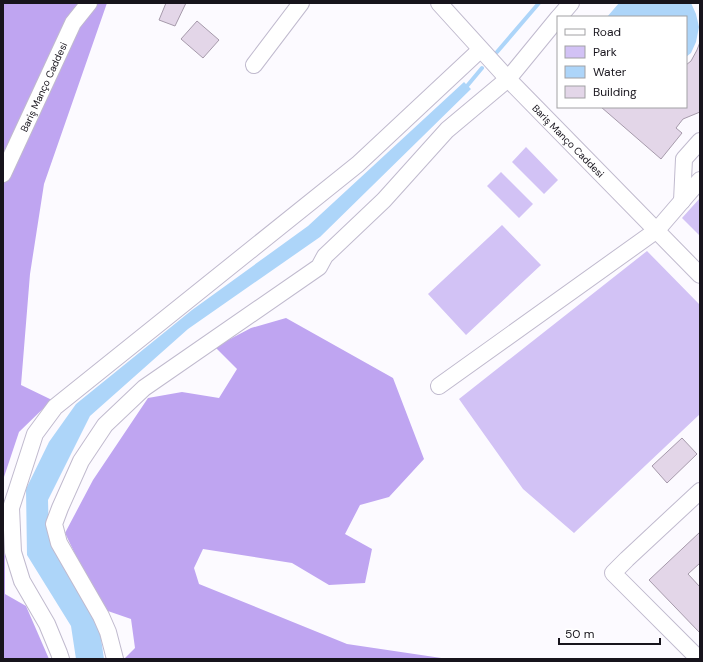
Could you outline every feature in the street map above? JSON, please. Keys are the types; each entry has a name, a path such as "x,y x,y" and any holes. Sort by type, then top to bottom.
{"street":[{"name":"Bariş Manço Caddesi","path":"3,174 73,23 89,3"},
{"path":"254,65 301,3"},
{"name":"Bariş Manço Caddesi","path":"439,3 480,50 700,275"},
{"path":"561,16 571,3"},
{"path":"115,659 108,632 101,616 59,543 54,524 81,461 105,425 144,388 319,267 325,256 384,200 447,130 508,79 557,20"},
{"path":"61,659 60,653 47,624 22,581 13,552 11,508 36,434 55,407 358,164 480,50"},
{"path":"682,201 684,159 700,141"},
{"path":"439,386 657,230 700,180"},
{"path":"699,659 613,573 627,558 700,491"}],"green space":[{"path":"526,147 558,180 544,194 512,162"},
{"path":"501,172 533,204 519,218 487,186"},
{"path":"700,198 700,236 682,218"},
{"path":"502,225 541,265 466,335 428,294"},
{"path":"647,251 700,305 700,414 574,533 523,489 459,399"}],"shaded area":[{"path":"3,3 107,3 44,184 30,274 21,385 52,400 19,432 3,480"},
{"path":"286,318 393,378 424,459 389,497 360,505 345,534 372,549 365,583 329,585 292,563 203,549 194,568 199,584 347,644 448,659 124,659 135,648 131,619 102,609 65,533 93,480 148,398 182,392 219,398 237,369 215,347 251,328"},
{"path":"3,480 5,594 26,606 49,659 3,659"}],"water":[{"path":"619,3 691,3 696,14 699,27 696,42 691,53 687,56 687,16 608,16"},
{"path":"464,82 471,89 320,237 188,329 90,416 48,500 49,538 98,618 104,659 76,659 71,626 27,555 26,489 49,442 76,404 192,310 308,226"}],"building":[{"path":"166,3 186,3 175,26 159,20"},
{"path":"197,21 219,40 203,58 181,39"},
{"path":"700,42 700,112 683,119 676,128 682,133 661,159 602,108 687,108 687,64 691,61"},
{"path":"682,438 697,454 667,483 652,466"},
{"path":"700,532 700,563 688,574 700,587 700,633 649,580"}],"waterway":[{"path":"497,52 539,3"},
{"path":"467,86 482,68"}]}
